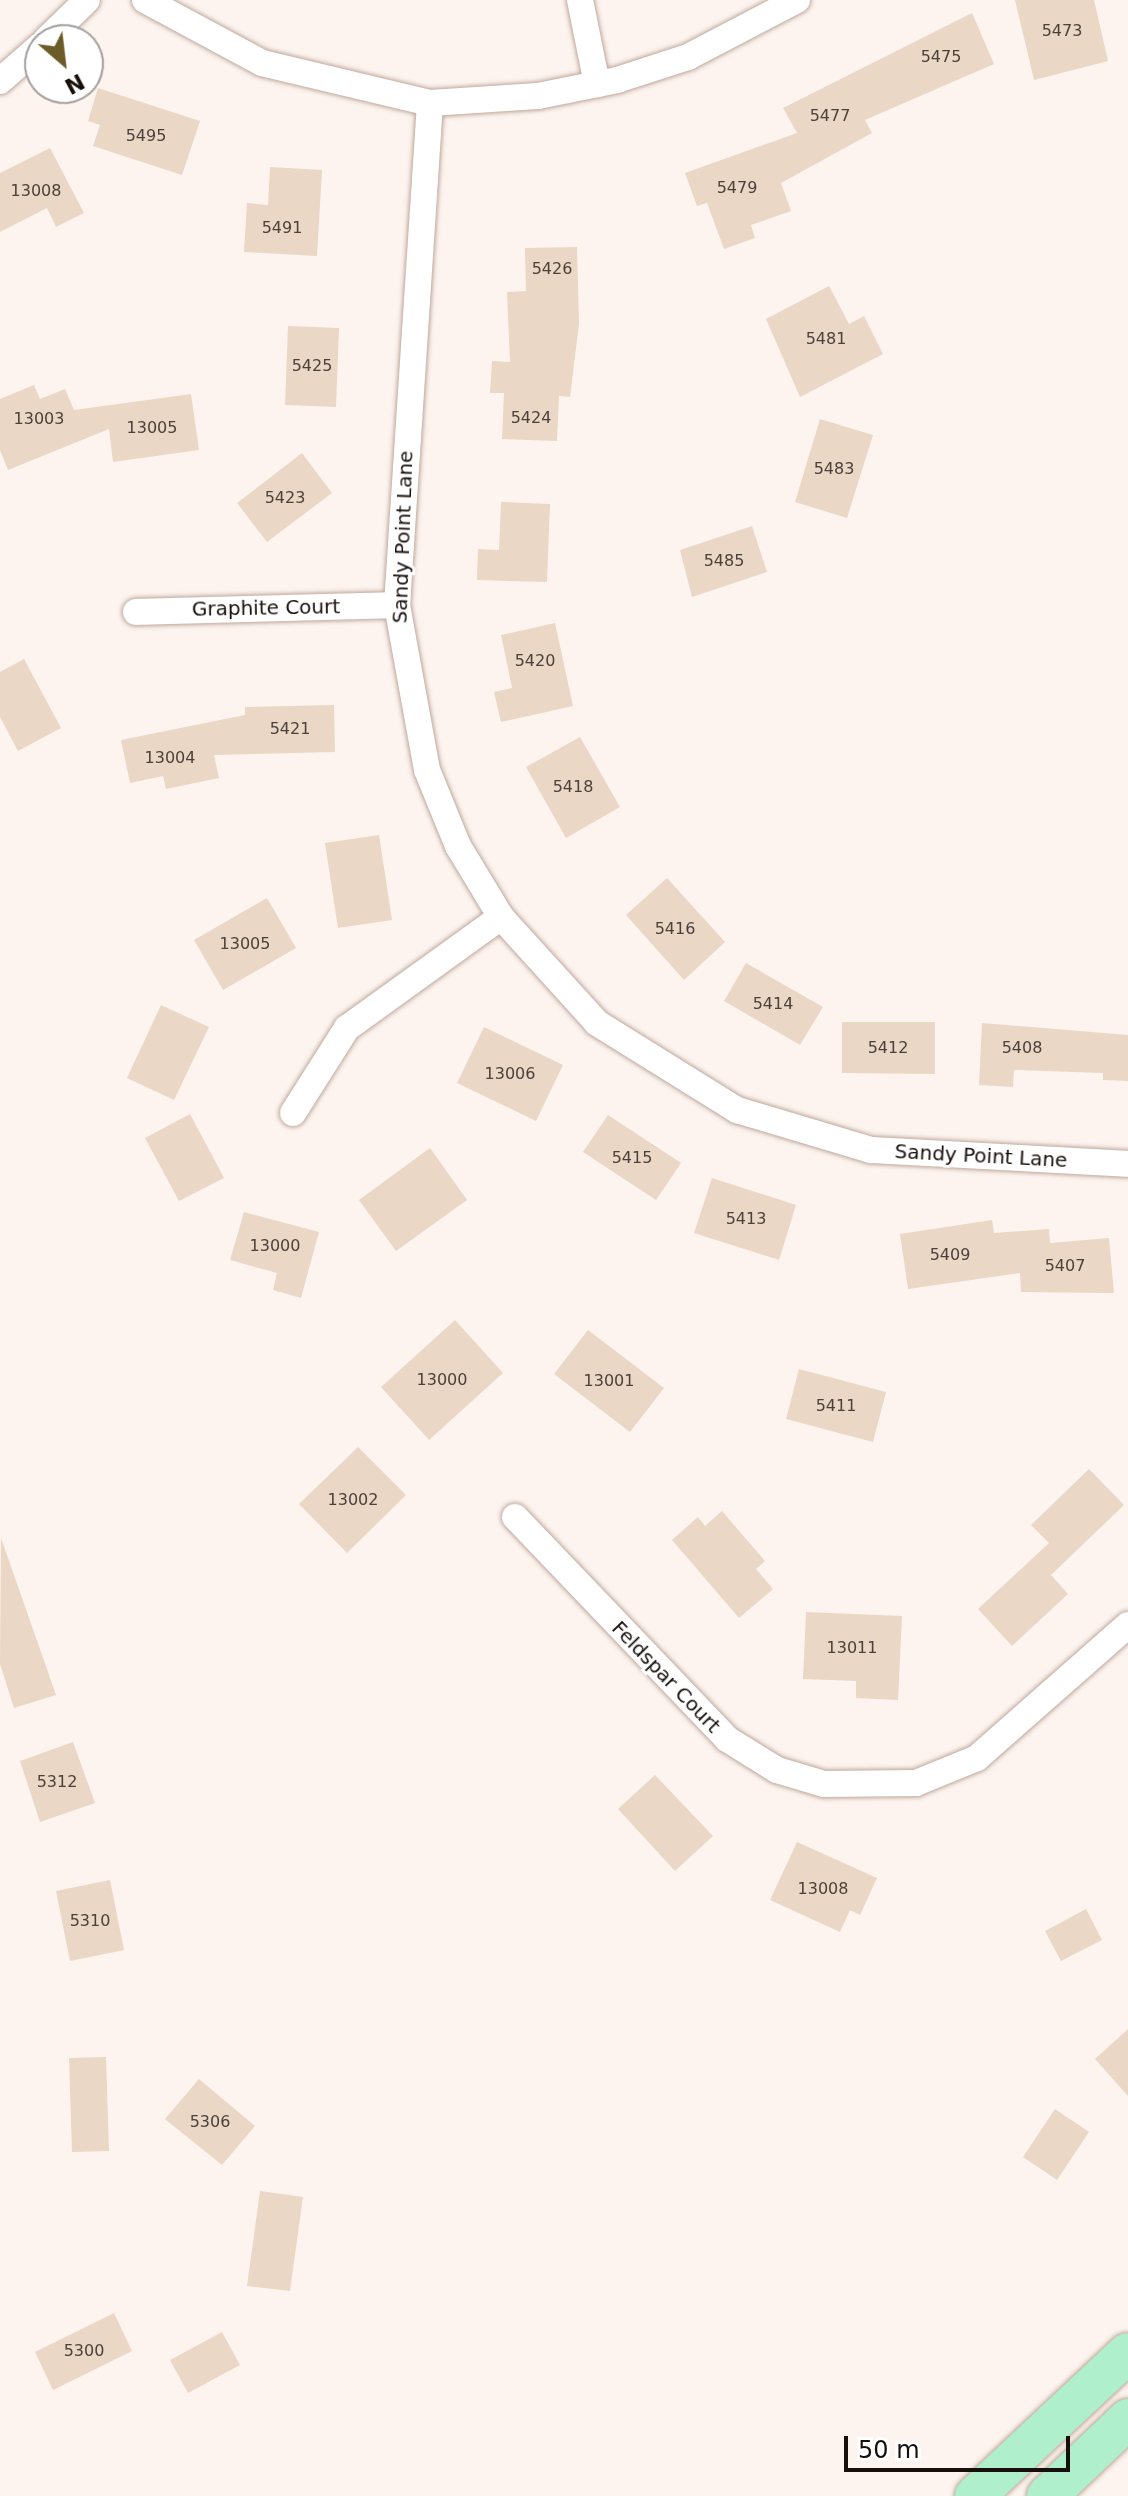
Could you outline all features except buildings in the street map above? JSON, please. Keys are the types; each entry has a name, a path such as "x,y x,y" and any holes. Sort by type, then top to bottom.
{"main road":[{"path":"975,2496 1128,2353"},
{"path":"1047,2496 1128,2419"}],"street":[{"path":"62,24 87,0"},
{"path":"145,0 262,63 430,103 597,84 688,57 797,0"},
{"path":"580,0 597,84"},
{"path":"0,81 24,60"},
{"name":"Sandy Point Lane","path":"430,103 397,605 427,770 458,846 501,917 597,1023 737,1110 883,1151 1128,1164"},
{"name":"Graphite Court","path":"136,612 397,605"},
{"path":"293,1113 347,1028 501,917"},
{"name":"Feldspar Court","path":"515,1517 727,1739 777,1770 824,1784 916,1783 977,1758 1128,1625"}]}
